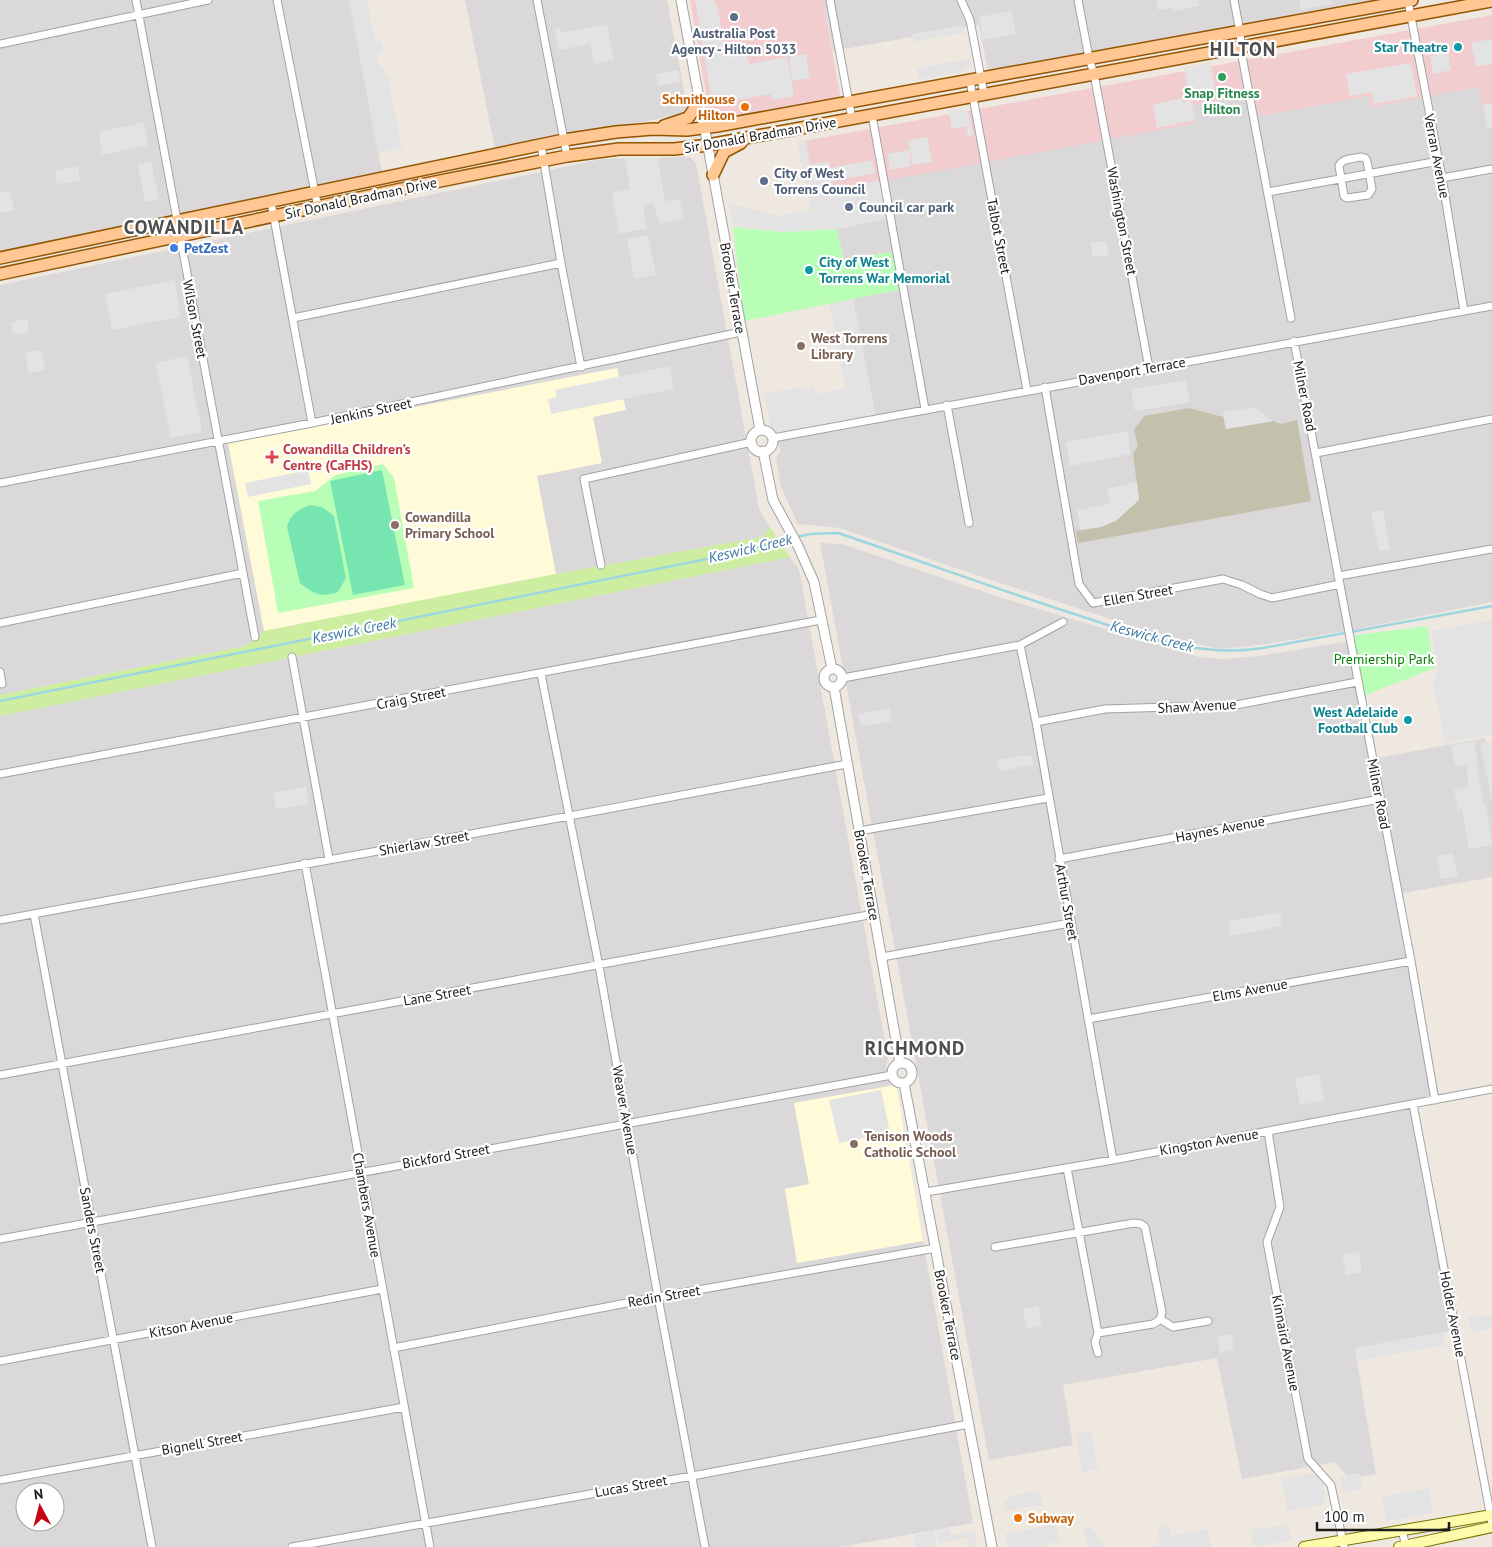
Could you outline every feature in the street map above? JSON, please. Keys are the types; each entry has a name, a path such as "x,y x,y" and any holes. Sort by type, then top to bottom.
{"main road":[{"name":"Sir Donald Bradman Drive","path":"0,258 564,140 653,129 687,130 705,128 1410,0"},
{"name":"Sir Donald Bradman Drive","path":"0,274 567,156 619,149 674,149 708,145 1492,1"},
{"path":"653,129 688,118 700,101"},
{"path":"713,175 724,152 756,136"},
{"path":"1304,1547 1344,1543 1402,1530 1492,1520"},
{"path":"1403,1547 1492,1520"}],"street":[{"name":"Wilson Street","path":"136,0 255,637"},
{"path":"0,44 208,0"},
{"path":"278,0 318,208"},
{"path":"537,0 567,156"},
{"name":"Brooker Terrace","path":"681,0 760,430"},
{"path":"830,0 852,119"},
{"path":"961,0 970,20 984,94"},
{"name":"Washington Street","path":"1078,0 1089,58 1094,74 1149,368"},
{"path":"1234,0 1291,318"},
{"name":"Verran Avenue","path":"1410,0 1411,16 1442,178 1464,311"},
{"name":"Talbot Street","path":"970,81 1027,390"},
{"path":"872,115 925,409"},
{"path":"541,145 560,263 581,367"},
{"path":"1360,157 1365,158 1369,174 1371,193 1351,198 1344,196 1340,179 1339,166 1341,162 1360,157"},
{"path":"1268,192 1438,161"},
{"path":"1442,178 1492,169"},
{"path":"271,202 312,423"},
{"path":"293,318 560,263"},
{"name":"Davenport Terrace","path":"773,438 947,404 1492,306"},
{"name":"Jenkins Street","path":"0,483 312,423 741,332"},
{"name":"Milner Road","path":"1294,341 1411,962 1435,1100"},
{"name":"Ellen Street","path":"1045,387 1079,584 1092,603 1223,579 1233,581 1272,598 1340,584"},
{"path":"947,404 968,523"},
{"path":"1316,452 1492,419"},
{"path":"760,430 768,431 773,438 771,447 764,451 757,450 752,442 753,434 760,430"},
{"path":"601,565 584,479 752,442"},
{"path":"764,451 773,500 798,546 814,582 832,669"},
{"path":"1338,576 1492,549"},
{"path":"0,623 243,573"},
{"name":"Craig Street","path":"0,774 821,620"},
{"path":"842,678 1020,645 1063,622"},
{"name":"Arthur Street","path":"1020,645 1036,722 1113,1160"},
{"path":"292,657 328,859"},
{"path":"832,669 841,673 842,678 842,681 834,688 824,681 824,674 832,669"},
{"path":"0,672 2,684"},
{"name":"Weaver Avenue","path":"541,674 599,966 705,1547"},
{"name":"Shaw Avenue","path":"1036,722 1106,709 1236,705 1358,682"},
{"name":"Brooker Terrace","path":"834,688 900,1063"},
{"name":"Shierlaw Street","path":"0,920 328,859 569,817 847,764"},
{"path":"859,831 1048,798"},
{"name":"Haynes Avenue","path":"1060,859 1380,799"},
{"name":"Chambers Avenue","path":"305,864 430,1547"},
{"name":"Sanders Street","path":"34,914 152,1547"},
{"name":"Lane Street","path":"0,1076 874,914"},
{"path":"882,957 1070,923"},
{"name":"Elms Avenue","path":"1088,1019 1411,962"},
{"path":"900,1063 909,1066 912,1071 912,1076 904,1083 895,1080 892,1075 892,1070 900,1063"},
{"name":"Bickford Street","path":"0,1239 892,1075"},
{"name":"Brooker Terrace","path":"904,1083 992,1547"},
{"name":"Kingston Avenue","path":"926,1192 1113,1160 1492,1089"},
{"name":"Holder Avenue","path":"1413,1104 1492,1520"},
{"name":"Kinnaird Avenue","path":"1268,1131 1280,1207 1267,1242 1308,1459 1331,1485 1344,1543"},
{"path":"1067,1168 1098,1333 1095,1342 1098,1353"},
{"path":"995,1247 1134,1223 1145,1227 1162,1312 1160,1319 1153,1324 1098,1333"},
{"name":"Redin Street","path":"393,1348 658,1297 936,1248"},
{"name":"Kitson Avenue","path":"0,1361 382,1289"},
{"path":"1160,1319 1173,1327 1208,1321"},
{"name":"Bignell Street","path":"0,1480 404,1406"},
{"name":"Lucas Street","path":"292,1547 312,1545 425,1522 692,1476 969,1424"},
{"path":"1402,1530 1403,1547"}],"shaded area":[{"path":"0,0 349,0 382,172 0,252"},
{"path":"349,0 367,0 375,43 382,42 384,52 377,54 379,63 388,78 402,148 378,153"},
{"path":"465,0 667,0 687,107 685,114 495,149"},
{"path":"690,0 823,0 841,100 711,123"},
{"path":"695,0 713,0 717,5 726,56 746,52 749,64 787,57 794,96 772,100 771,94 725,102 723,93 711,95"},
{"path":"823,0 1376,0 988,71 979,25 833,51"},
{"path":"1156,0 1198,0 1199,6 1174,11 1173,8 1158,10"},
{"path":"1299,0 1331,0 1332,4 1301,10"},
{"path":"1012,11 1016,34 983,40 979,17"},
{"path":"1492,15 1492,106 1482,108 1479,87 1371,107 1369,96 1254,117 1249,94 1193,105 1197,123 808,195 798,142"},
{"path":"607,24 614,60 594,64 590,44 559,50 554,29 560,28 562,33"},
{"path":"963,25 964,33 913,42 912,34"},
{"path":"1492,39 1492,64 1476,66 1471,43"},
{"path":"1448,52 1451,70 1433,74 1430,56"},
{"path":"806,54 810,78 792,81 789,57"},
{"path":"970,59 971,64 965,71 919,80 917,68"},
{"path":"1210,62 1216,95 1191,100 1184,68"},
{"path":"1411,63 1417,96 1374,104 1372,92 1350,96 1346,74"},
{"path":"678,70 681,81 658,86 656,74"},
{"path":"1479,87 1492,106 1492,602 1357,629 1267,644 1221,649 1174,640 840,528 798,524 781,487 776,458 781,450 773,438 876,418 853,299 903,289 896,251 844,261 837,229 890,218 883,180 1196,123 1193,105 1249,94 1254,117 1369,96 1371,107"},
{"path":"1181,98 1182,102 1191,100 1196,120 1157,128 1153,105"},
{"path":"1492,103 1492,128 1487,128 1483,105"},
{"path":"962,109 969,114 973,135 968,136 966,126 952,129 949,111"},
{"path":"144,122 148,145 102,155 99,132"},
{"path":"927,137 932,162 913,165 908,141"},
{"name":"Council car park","path":"806,141 810,164 829,161 830,168 872,160 875,173 832,181 833,190 883,180 891,218 837,229 782,232 733,226 729,203 780,216 811,210 798,142"},
{"path":"909,150 911,166 890,170 888,154"},
{"path":"690,157 696,163 759,509 770,527 762,537 556,574 265,631 245,646 0,695 0,285 602,159"},
{"path":"625,158 658,158 665,201 680,199 684,219 659,224 654,203 643,205 647,228 619,234 612,193 630,189"},
{"path":"151,161 159,199 145,202 138,164"},
{"path":"78,166 80,181 57,184 55,171"},
{"path":"10,191 14,210 0,213 0,193"},
{"path":"648,235 656,275 634,279 627,239"},
{"path":"1106,241 1109,255 1093,257 1090,243"},
{"path":"175,280 180,317 112,330 105,294"},
{"path":"853,299 876,418 773,438 764,394 814,385 816,394 846,388 829,304"},
{"path":"27,319 29,332 13,335 11,322"},
{"path":"41,350 45,370 29,373 25,353"},
{"path":"187,356 202,432 171,438 156,363"},
{"path":"670,366 674,389 551,414 548,399 557,397 555,390"},
{"name":"Cowandilla Primary School","path":"617,368 626,410 593,417 602,463 537,476 556,574 264,631 228,443"},
{"path":"1186,380 1190,402 1135,411 1131,389"},
{"path":"1255,407 1273,421 1226,429 1223,412"},
{"path":"1189,408 1223,417 1226,429 1273,421 1281,424 1297,420 1311,501 1078,543 1076,531 1101,527 1139,500 1133,454 1138,446 1134,430 1144,416"},
{"path":"1127,431 1131,454 1070,466 1066,442"},
{"path":"308,470 311,484 248,497 245,483"},
{"path":"1137,482 1139,500 1116,521 1101,527 1080,530 1077,510 1110,504 1107,489"},
{"path":"1383,510 1390,549 1379,551 1371,512"},
{"path":"820,543 842,544 1002,598 1199,657 1224,659 1260,656 1350,641 1372,759 1485,738 1492,779 1492,877 1398,894 1435,1100 1414,1104 1456,1330 1355,1349 1376,1474 1350,1479 1335,1462 1242,1479 1217,1358 1063,1385 1073,1445 989,1460"},
{"path":"790,557 799,570 803,591 888,1058 886,1066 890,1086 794,1103 809,1185 785,1189 797,1263 923,1241 973,1523 841,1547 0,1547 0,716"},
{"path":"1492,620 1492,735 1445,743 1433,684 1438,667 1431,631"},
{"path":"889,708 892,721 864,726 860,723 858,714"},
{"path":"1474,741 1478,762 1455,767 1451,746"},
{"path":"1492,742 1492,801 1480,743"},
{"path":"1022,755 1032,757 1033,765 999,771 997,760"},
{"path":"1476,763 1484,804 1486,804 1492,845 1469,849 1462,809 1458,809 1454,790 1469,786 1466,765"},
{"path":"306,787 309,804 276,809 273,793"},
{"path":"1453,853 1458,876 1441,879 1437,856"},
{"path":"1280,912 1282,926 1230,936 1228,921"},
{"path":"1319,1074 1324,1100 1300,1105 1295,1078"},
{"name":"Tenison Woods Catholic School","path":"896,1085 923,1241 797,1263 785,1189 809,1184 794,1103"},
{"path":"881,1090 890,1133 839,1143 829,1100"},
{"path":"1359,1252 1362,1272 1346,1275 1342,1255"},
{"path":"1039,1306 1042,1326 1027,1329 1023,1309"},
{"path":"1492,1316 1492,1328 1471,1332 1468,1317"},
{"path":"1443,1332 1445,1345 1357,1361 1355,1348"},
{"path":"1232,1334 1234,1350 1220,1353 1217,1336"},
{"path":"1091,1431 1098,1468 1082,1472 1076,1434"},
{"path":"1314,1473 1323,1485 1325,1504 1287,1511 1282,1479"},
{"path":"1360,1473 1363,1488 1343,1492 1340,1476"},
{"path":"1429,1488 1433,1513 1386,1521 1381,1497"},
{"path":"1039,1490 1042,1505 1005,1511 1004,1502 1012,1495"},
{"path":"1056,1524 1060,1542 1046,1544 1046,1547 1008,1547 1005,1534"},
{"path":"1169,1524 1171,1536 1207,1529 1211,1547 1151,1547 1160,1545 1157,1527"},
{"path":"1288,1524 1292,1540 1254,1547 1251,1530"},
{"path":"1090,1526 1104,1547 1087,1547 1083,1527"},
{"path":"949,1528 950,1534 954,1535 975,1531 978,1547 965,1547 969,1546 968,1538 938,1543 936,1530"},
{"path":"934,1531 937,1547 916,1547 914,1535"}],"green space":[{"path":"733,227 782,232 837,229 844,261 897,251 903,289 744,321"},
{"path":"383,464 394,478 414,588 278,613 258,501 315,491 336,475"},
{"path":"382,470 405,585 353,595 330,481"},
{"path":"310,505 322,507 334,516 346,578 338,592 332,594 318,594 300,583 287,527 295,513"},
{"path":"770,527 790,557 0,716 0,695 245,646 264,631 556,574 762,537"},
{"name":"Premiership Park","path":"1427,626 1435,668 1360,697 1349,636"}],"waterway":[{"name":"Keswick Creek","path":"796,537 810,534 838,533 1116,628 1164,642 1213,650 1263,648 1492,606"},
{"name":"Keswick Creek","path":"0,701 737,553 791,538"}],"place":[{"name":"Australia Post Agency - Hilton 5033","path":"734,17"},
{"name":"Star Theatre","path":"1458,47"},
{"name":"Snap Fitness Hilton","path":"1222,77"},
{"name":"Schnithouse Hilton","path":"745,107"},
{"name":"City of West Torrens Council","path":"764,181"},
{"name":"Council car park","path":"849,207"},
{"name":"PetZest","path":"174,248"},
{"name":"City of West Torrens War Memorial","path":"809,270"},
{"name":"West Torrens Library","path":"801,346"},
{"name":"Cowandilla Children’s Centre (CaFHS)","path":"272,457"},
{"name":"Cowandilla Primary School","path":"395,525"},
{"name":"West Adelaide Football Club","path":"1408,720"},
{"name":"Tenison Woods Catholic School","path":"854,1144"},
{"name":"Subway","path":"1018,1518"}],"district":[{"name":"HILTON","path":"1243,49"},
{"name":"COWANDILLA","path":"184,227"},
{"name":"RICHMOND","path":"915,1048"}]}
